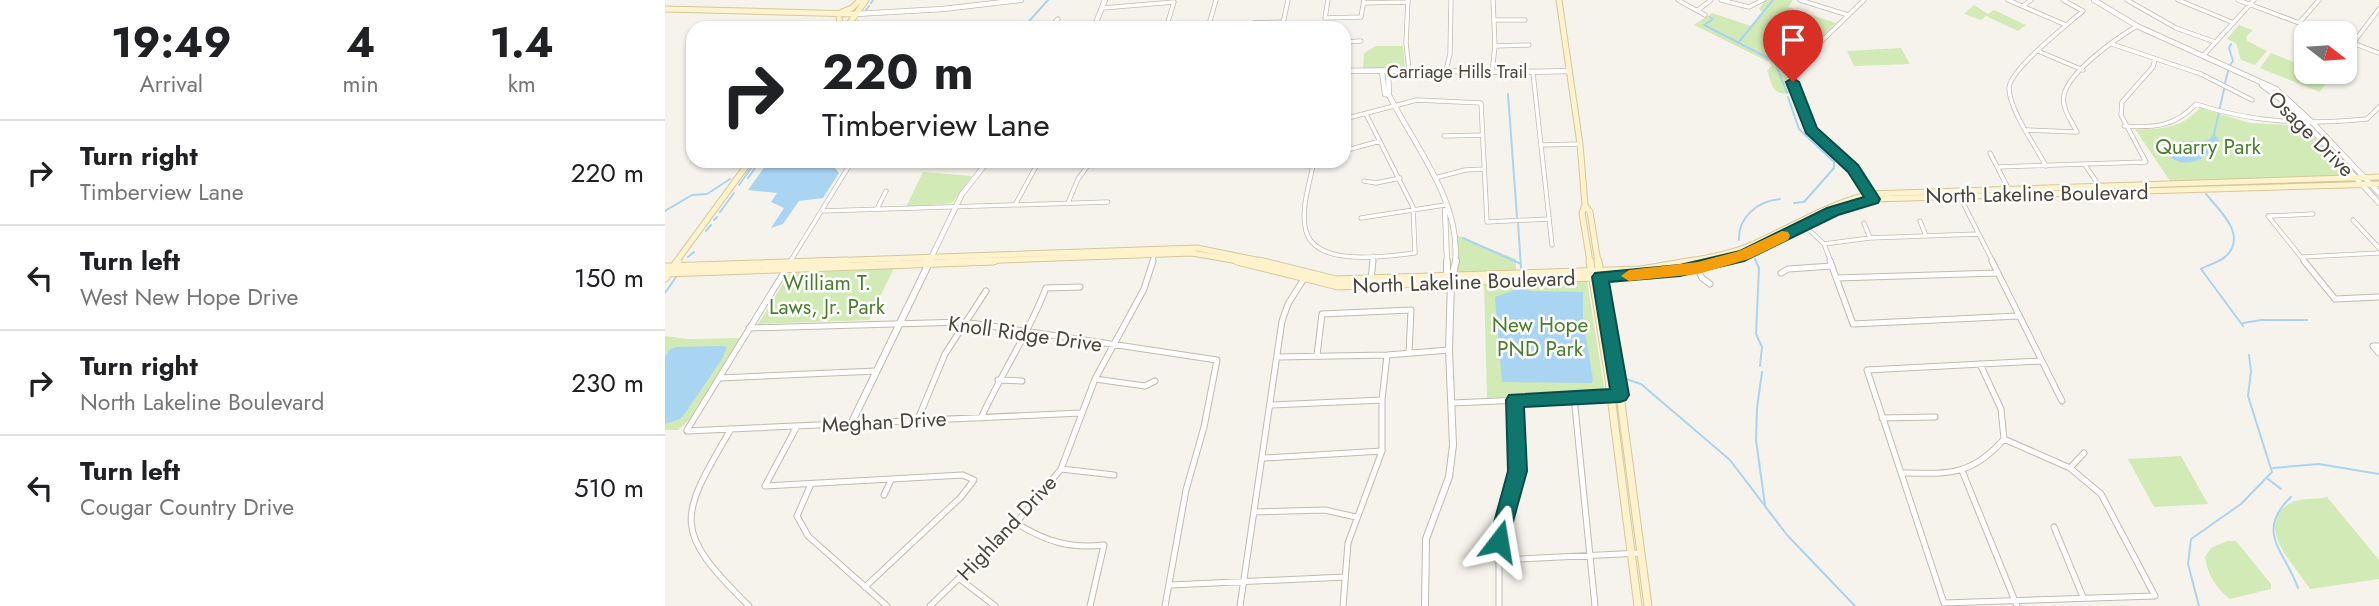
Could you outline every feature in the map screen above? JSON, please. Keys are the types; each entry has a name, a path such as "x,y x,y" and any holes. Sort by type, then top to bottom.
{"main road":[{"path":"825,13 847,11 863,0"},
{"path":"850,21 863,0"},
{"path":"1559,0 1580,144 1585,205 1582,213 1615,361 1648,606"},
{"path":"665,11 825,13 855,16"},
{"path":"665,11 839,18 855,16"},
{"path":"667,271 745,168"},
{"name":"North Lakeline Boulevard","path":"1958,194 2106,194 2363,181 2379,177"},
{"name":"North Lakeline Boulevard","path":"1306,276 1336,280 1371,280 1651,275 1744,256 1839,202 1871,197 2356,178 2379,184"},
{"name":"North Lakeline Boulevard","path":"667,271 1156,252 1207,254 1306,276 1338,286 1451,279"},
{"path":"1595,274 1638,606"},
{"path":"1601,331 1606,335 1609,356 1615,361"}],"street":[{"path":"855,16 1021,0"},
{"path":"1097,21 1105,0"},
{"path":"1210,21 1216,0"},
{"path":"1283,21 1290,0"},
{"path":"1328,0 1325,18 1361,17 1363,2 1408,1 1406,43 1409,70"},
{"path":"1446,71 1450,54 1451,0"},
{"path":"1492,74 1495,44 1493,0"},
{"path":"1678,0 1705,15"},
{"path":"1697,10 1711,0"},
{"path":"1721,0 1756,8 1763,0"},
{"path":"1800,0 1848,15"},
{"path":"1820,6 1826,0"},
{"path":"1864,0 1799,64 1793,82 1811,130 1850,165 1871,197"},
{"path":"2008,0 2066,25"},
{"path":"2022,6 2031,0"},
{"path":"2047,166 2011,100 2008,85 2018,70 2083,11 2063,0"},
{"name":"Osage Drive","path":"2096,0 2137,26 2238,72 2278,96 2309,123 2363,181 2379,203"},
{"path":"2127,0 2176,27 2215,42"},
{"path":"2178,0 2234,23"},
{"path":"2238,0 2294,21"},
{"path":"2202,57 2254,0"},
{"path":"2301,21 2319,0"},
{"path":"1103,8 1174,2 1168,21"},
{"path":"2357,38 2379,9"},
{"path":"1494,19 1525,20"},
{"path":"2027,130 2077,132 2067,111 2064,94 2083,70 2137,26"},
{"path":"1351,42 1361,41"},
{"path":"1495,44 1529,45"},
{"path":"2112,44 2180,66 2228,86 2252,100"},
{"path":"2357,45 2379,53"},
{"path":"2038,51 2083,70"},
{"path":"1997,167 2146,162 2120,116 2122,102 2153,67 2155,59"},
{"name":"Carriage Hills Trail","path":"1351,71 1409,70 1492,74 1570,71"},
{"path":"1388,71 1389,95"},
{"path":"1382,72 1383,88 1434,178 1445,205 1451,279 1449,350 1453,445 1449,477 1426,539 1425,606"},
{"path":"1533,73 1552,245"},
{"path":"1351,117 1429,100 1481,103 1487,222 1549,219"},
{"path":"2124,126 2169,124 2183,119 2196,104 2218,112 2269,123 2367,119 2377,114 2379,107"},
{"path":"1313,168 1305,225 1309,240 1326,253 1348,257 1415,253 1413,211 1400,178 1366,114"},
{"name":"Osage Drive","path":"2309,123 2356,178"},
{"path":"1444,136 1483,135"},
{"path":"1351,150 1380,141"},
{"path":"1541,145 1580,144"},
{"path":"1990,153 2009,191"},
{"path":"2085,164 2106,194"},
{"path":"719,378 848,168"},
{"path":"852,422 955,207 982,168"},
{"path":"1015,205 1034,168"},
{"path":"1068,203 1086,168"},
{"path":"1434,178 1465,170 1484,169"},
{"path":"1364,181 1376,183 1400,178"},
{"name":"Osage Drive","path":"2371,184 2379,193"},
{"path":"876,209 886,191"},
{"path":"1958,194 2062,401"},
{"path":"821,211 1108,202"},
{"path":"1361,218 1445,205"},
{"path":"2313,214 2268,216 2335,299 2379,297"},
{"path":"2353,220 2379,251"},
{"path":"1920,221 1926,236"},
{"path":"1802,223 1824,244 1853,324 2018,316"},
{"path":"1864,223 1871,238"},
{"path":"1824,244 1871,238 1978,234"},
{"path":"2302,257 2379,251"},
{"name":"Highland Drive","path":"930,606 1016,523 1061,469 1095,379 1144,289 1156,252"},
{"path":"1371,280 1373,256"},
{"path":"1696,265 1702,278 1710,284"},
{"path":"1781,273 1788,269 1832,266"},
{"path":"1836,278 1997,273"},
{"path":"1240,606 1284,312 1306,276"},
{"path":"981,418 997,380 1038,310 1046,288 1080,287"},
{"path":"918,419 945,354 986,291"},
{"path":"1317,355 1322,314 1411,310 1409,353"},
{"name":"Knoll Ridge Drive","path":"749,328 964,322 1113,346 1217,359 1204,427 1186,490 1170,584"},
{"path":"2379,346 2373,346 2379,353"},
{"path":"1277,357 1387,355 1449,350"},
{"path":"1343,606 1348,543 1382,451 1382,400 1387,355"},
{"path":"2004,439 2070,468 2101,494 2155,596 2083,597 2016,603 1944,603 1867,370 2041,361"},
{"path":"1902,473 1963,472 1990,457 2004,439 2001,409 1980,364"},
{"path":"719,378 876,371"},
{"name":"Meghan Drive","path":"719,378 687,431 1081,413"},
{"path":"1095,379 1145,386 1155,381"},
{"path":"997,380 1022,381"},
{"path":"1453,403 1620,395"},
{"path":"1573,397 1595,606"},
{"path":"1272,405 1382,400"},
{"path":"1499,606 1499,541 1518,471 1515,400"},
{"path":"1882,418 1935,417"},
{"path":"797,425 765,486 963,475 974,480 961,497 865,587"},
{"path":"731,429 694,493 688,522 699,553 749,606"},
{"path":"1264,457 1382,451"},
{"path":"2070,468 2084,453"},
{"path":"1061,469 1114,475"},
{"path":"1963,472 2016,603"},
{"path":"884,495 891,480"},
{"path":"811,484 797,516 800,525 808,536 887,606"},
{"path":"1255,512 1310,509 1356,517"},
{"path":"1016,523 1050,543 1065,548 1104,545 1090,606"},
{"path":"2054,527 2083,597"},
{"path":"1499,560 1641,553"},
{"path":"1165,606 1170,584 1345,577"},
{"path":"960,579 995,606"}],"green space":[{"path":"1766,0 1793,0 1788,7 1836,23 1793,67 1790,74 1790,93 1776,91 1767,70 1772,66 1769,62 1694,25 1712,13 1751,26 1762,12 1759,9"},
{"path":"1974,5 1988,14 1994,10 2026,25 2018,31 1986,16 1981,20 1964,14"},
{"path":"2239,25 2253,30 2246,37 2247,41 2267,51 2255,65 2241,60 2236,43 2227,39"},
{"path":"1376,46 1403,46 1405,67 1363,71 1364,53"},
{"path":"1901,48 1910,64 1854,66 1847,51"},
{"path":"2271,53 2294,62 2294,82 2260,68"},
{"path":"2300,84 2326,84 2320,92"},
{"name":"Quarry Park","path":"2200,108 2250,123 2305,126 2350,175 2170,181 2135,129 2154,129 2178,124"},
{"path":"923,172 972,176 952,203 906,207"},
{"path":"1456,235 1516,259 1516,272 1458,273"},
{"name":"William T. Laws, Jr. Park","path":"894,268 869,320 758,324 792,269"},
{"name":"New Hope PND Park","path":"1587,281 1605,393 1487,398 1484,283"},
{"path":"665,336 689,339 740,338 689,420 678,430 665,430"},
{"path":"2181,456 2208,504 2154,507 2128,459"},
{"path":"2327,497 2379,560 2379,579 2310,589 2288,559 2276,535 2275,524 2279,513 2293,502"},
{"path":"2227,541 2236,541 2271,584 2271,589 2230,599 2216,586 2205,557 2211,548"}],"water":[{"path":"2214,133 2219,141 2207,154 2193,162 2178,161 2162,151 2173,143 2209,140"},
{"path":"764,168 835,168 839,173 823,198 799,201 783,224 771,228 784,208 771,202 777,193 748,190"},
{"name":"New Hope PND Park","path":"1520,288 1531,291 1583,292 1583,318 1586,319 1583,321 1592,383 1502,382 1495,297"},
{"path":"727,347 722,359 686,412 680,419 665,424 665,357 670,349"}],"waterway":[{"path":"1029,21 1048,0"},
{"path":"1738,43 1773,0"},
{"path":"866,10 869,6"},
{"path":"1710,17 1713,19 1704,25 1738,43"},
{"path":"1775,61 1808,42"},
{"path":"1738,43 1774,61"},
{"path":"2230,65 2233,61 2229,48 2231,44"},
{"path":"1775,62 1787,93"},
{"path":"2225,83 2228,71"},
{"path":"2214,134 2224,89"},
{"path":"1508,94 1517,217"},
{"path":"1788,97 1799,129 1834,162 1834,168 1804,202 1794,203"},
{"path":"739,185 751,168"},
{"path":"748,178 755,168"},
{"path":"665,211 692,195 707,194 730,179"},
{"path":"720,212 734,193"},
{"path":"2206,194 2229,223 2234,240 2226,256 2201,269 2243,326"},
{"path":"1739,240 1746,217 1764,203 1780,199"},
{"path":"714,220 717,217"},
{"path":"1518,223 1521,264"},
{"path":"706,231 711,225"},
{"path":"1463,238 1521,264"},
{"path":"688,257 694,252"},
{"path":"1755,259 1759,268 1756,334 1762,347 1760,366"},
{"path":"1521,264 1521,268"},
{"path":"665,293 676,277"},
{"path":"2243,323 2261,320 2307,320"},
{"path":"2199,606 2188,564 2191,539 2241,504 2272,472 2248,396 2251,371 2249,355"},
{"path":"1762,372 1756,440 1765,505"},
{"path":"1626,379 1641,384 1730,460 1787,535 1855,606"},
{"path":"2273,468 2319,464 2379,474"},
{"path":"2268,479 2281,489"},
{"path":"2291,497 2280,509 2274,531 2280,552 2298,588"}],"slow traffic":[{"path":"1629,276 1698,268 1744,256 1782,236"}],"route":[{"path":"1499,541 1518,471 1515,400 1620,395 1600,277 1680,271 1744,256 1832,211 1873,199 1846,161 1811,130 1795,94 1793,82"}]}
